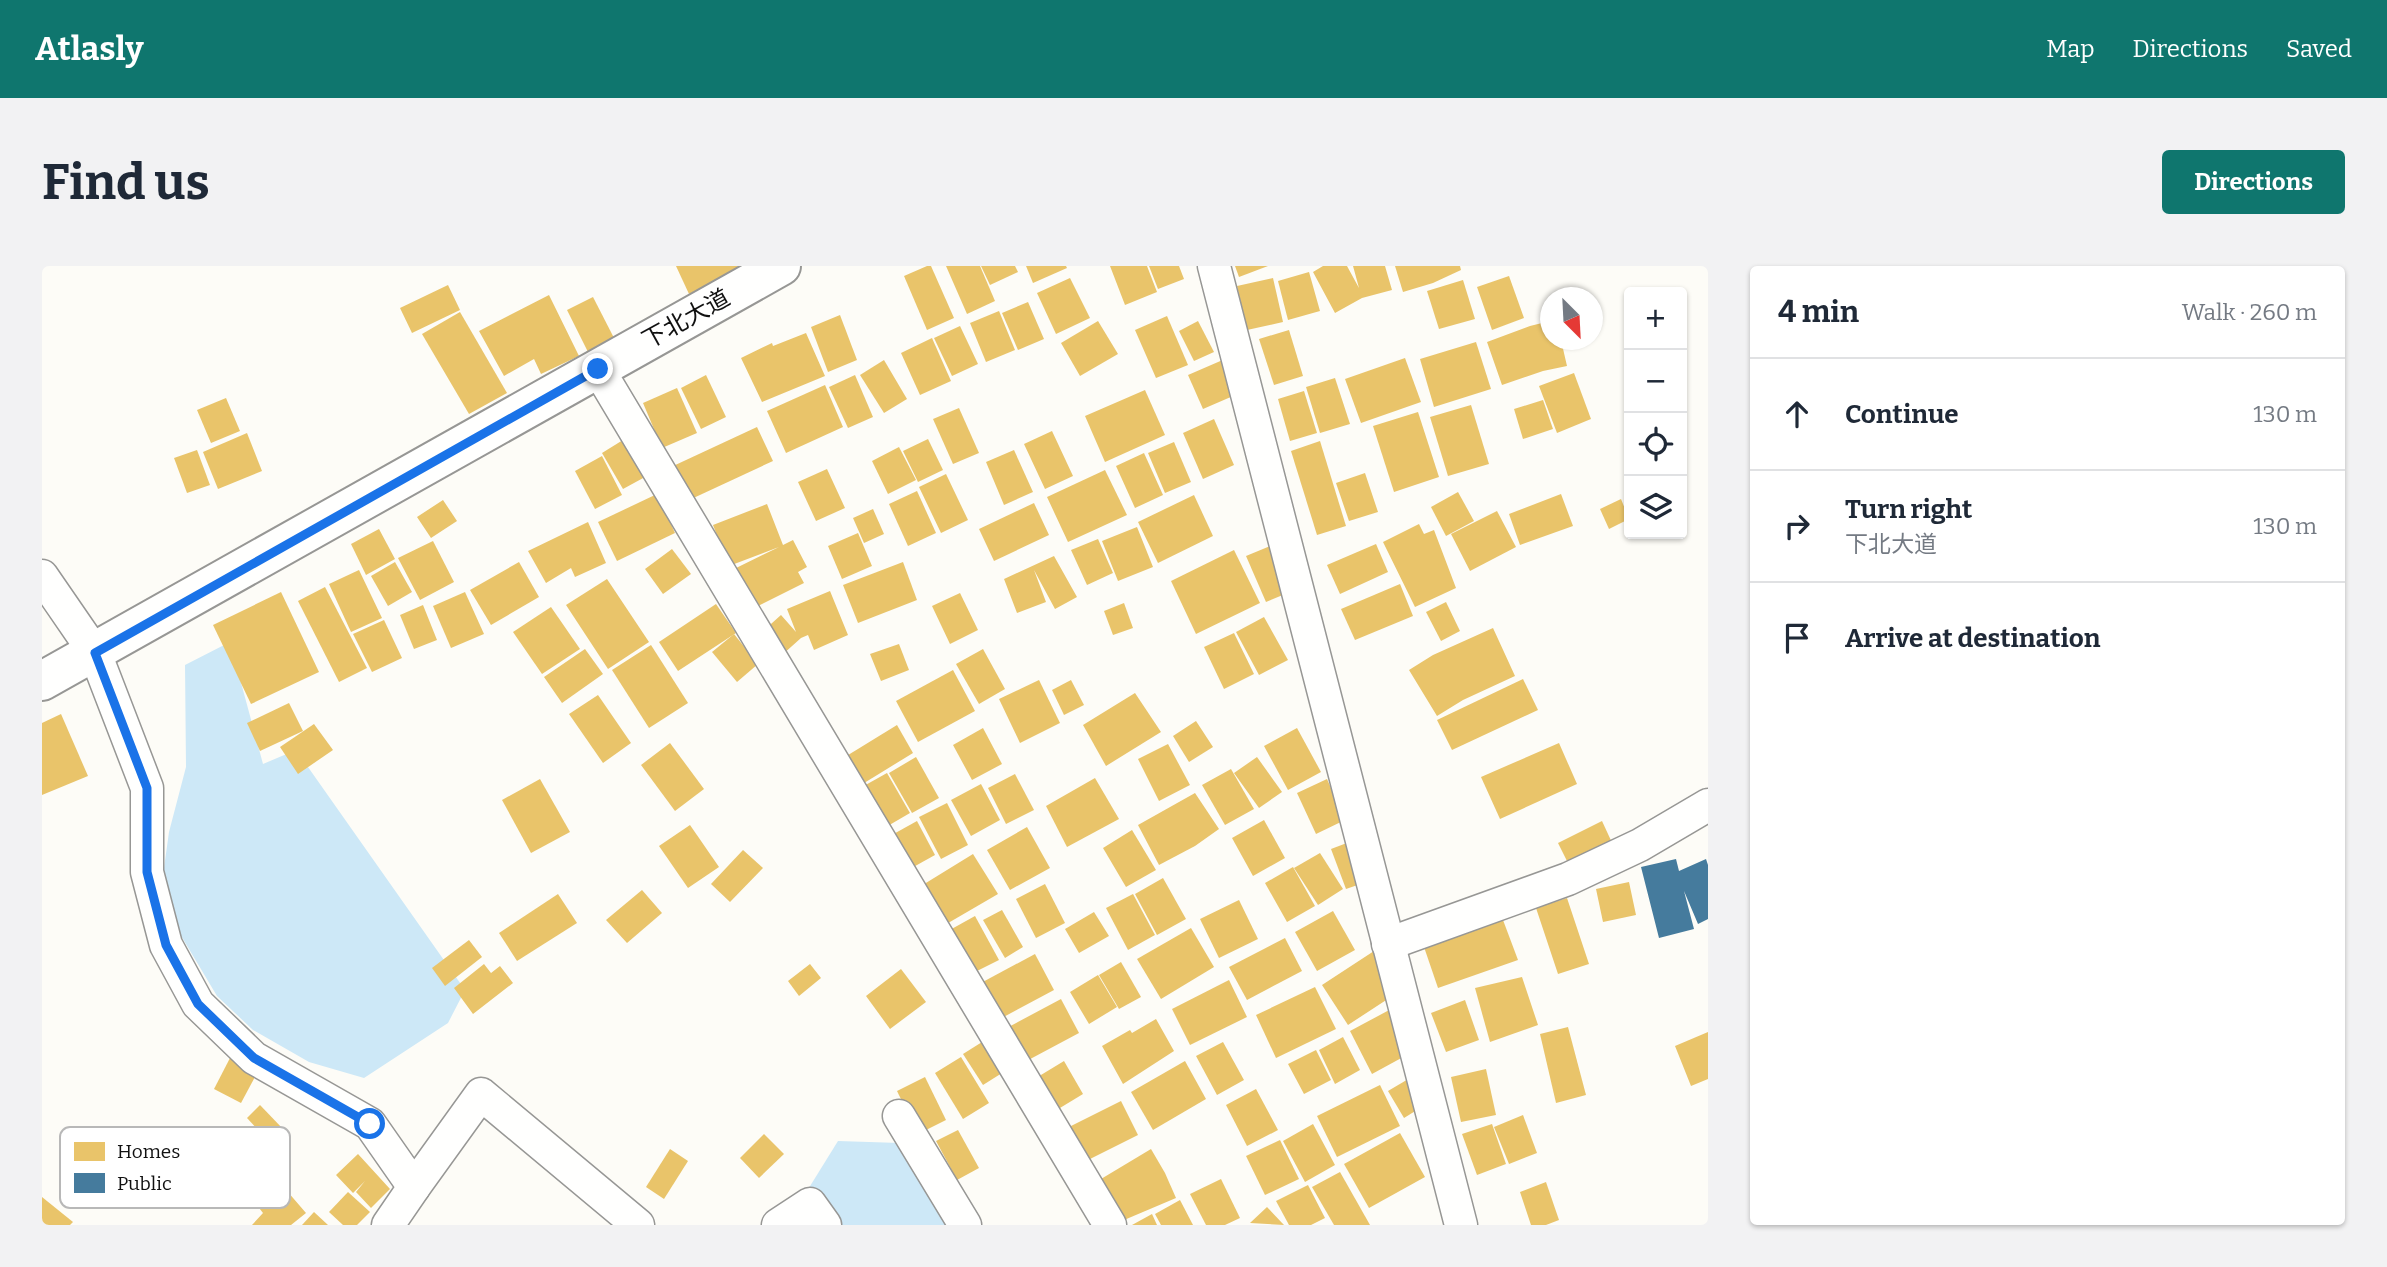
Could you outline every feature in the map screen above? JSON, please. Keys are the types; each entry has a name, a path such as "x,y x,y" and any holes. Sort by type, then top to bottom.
{"street":[{"name":"下北大道","path":"42,681 781,266"},
{"path":"1214,266 1388,944 1453,1222"},
{"path":"598,369 1110,1225"},
{"path":"42,576 95,653 147,788 147,872 166,945 198,1004 254,1058 370,1124 414,1186"},
{"path":"1388,944 1567,879 1640,845 1708,805"},
{"path":"388,1225 481,1094 638,1225"},
{"path":"899,1116 965,1225"},
{"path":"778,1225 810,1205 825,1225"}],"water":[{"path":"230,642 263,764 296,750 465,990 448,1023 364,1078 309,1062 253,1030 217,996 180,934 163,875 169,832 186,767 185,665"},
{"path":"838,1141 900,1143 950,1225 833,1225 807,1191"}],"building: Homes":[{"path":"676,266 741,266 742,268 689,294"},
{"path":"931,266 954,318 927,330 904,276"},
{"path":"946,266 980,266 995,301 967,314"},
{"path":"981,266 1015,266 1018,272 990,285"},
{"path":"1026,266 1066,266 1067,268 1033,283"},
{"path":"1110,266 1147,266 1157,292 1125,305"},
{"path":"1149,266 1179,266 1184,279 1158,289"},
{"path":"1235,266 1268,266 1239,277"},
{"path":"1323,266 1347,266 1359,288 1353,266 1385,266 1392,290 1362,298 1335,313 1313,272"},
{"path":"1395,266 1460,266 1461,270 1433,283 1403,292"},
{"path":"1309,272 1320,311 1288,320 1278,281"},
{"path":"1509,276 1524,318 1492,330 1477,287"},
{"path":"1070,278 1090,318 1056,334 1037,293"},
{"path":"1273,278 1283,322 1247,330 1237,286"},
{"path":"1463,280 1475,319 1439,329 1427,291"},
{"path":"448,285 460,310 412,333 400,308"},
{"path":"549,295 579,356 541,374 534,359 504,376 479,331"},
{"path":"593,297 614,338 588,352 567,310"},
{"path":"1028,302 1044,339 1018,350 1002,313"},
{"path":"999,311 1015,350 986,362 970,323"},
{"path":"460,312 507,393 469,414 422,334"},
{"path":"840,315 857,360 828,372 811,327"},
{"path":"1167,316 1188,365 1156,378 1135,330"},
{"path":"1098,321 1118,354 1080,376 1061,343"},
{"path":"1198,321 1214,352 1194,361 1179,331"},
{"path":"1540,324 1540,350 1563,350 1567,366 1502,385 1487,342"},
{"path":"960,326 978,364 952,376 934,338"},
{"path":"1289,330 1303,376 1274,385 1259,339"},
{"path":"806,333 825,376 762,402 741,358 772,343 773,346"},
{"path":"932,338 951,381 920,395 901,353"},
{"path":"1476,342 1491,389 1434,407 1420,359"},
{"path":"1405,358 1421,402 1361,423 1345,379"},
{"path":"1225,359 1240,393 1203,409 1188,375"},
{"path":"884,360 907,399 884,413 860,375"},
{"path":"1574,373 1591,419 1557,433 1539,386"},
{"path":"706,375 726,417 701,429 681,388"},
{"path":"855,375 873,417 848,428 829,387"},
{"path":"1335,378 1350,424 1320,433 1306,387"},
{"path":"825,385 843,427 786,453 767,411"},
{"path":"677,388 697,433 662,448 643,403"},
{"path":"1145,390 1165,435 1105,462 1085,416"},
{"path":"1304,391 1317,433 1290,441 1278,399"},
{"path":"226,398 240,431 211,443 197,410"},
{"path":"1543,400 1553,429 1523,439 1514,409"},
{"path":"1471,405 1489,464 1448,476 1430,417"},
{"path":"959,408 979,453 953,464 933,419"},
{"path":"1418,412 1439,477 1394,492 1373,426"},
{"path":"1214,419 1234,465 1203,479 1183,433"},
{"path":"757,427 773,461 687,501 671,467"},
{"path":"1052,431 1073,476 1045,489 1024,444"},
{"path":"247,433 262,471 218,489 203,452"},
{"path":"928,439 943,470 918,482 903,451"},
{"path":"623,440 645,477 623,489 602,453"},
{"path":"1320,441 1346,526 1317,535 1291,451"},
{"path":"1174,442 1191,482 1165,493 1148,453"},
{"path":"899,447 916,480 888,494 872,461"},
{"path":"197,450 210,485 187,493 174,458"},
{"path":"1014,450 1033,492 1004,505 986,462"},
{"path":"1144,453 1163,495 1135,508 1116,466"},
{"path":"602,456 622,495 595,509 575,471"},
{"path":"827,469 845,508 816,521 798,482"},
{"path":"1105,470 1127,515 1068,542 1047,497"},
{"path":"1365,473 1378,512 1349,521 1336,483"},
{"path":"946,474 968,520 941,533 919,487"},
{"path":"917,491 936,533 908,546 889,504"},
{"path":"1458,492 1474,521 1446,536 1431,507"},
{"path":"657,494 675,533 617,561 598,522"},
{"path":"1561,494 1573,526 1520,545 1509,514"},
{"path":"1194,495 1213,536 1158,563 1138,522"},
{"path":"1621,499 1624,522 1609,529 1600,509"},
{"path":"443,500 457,521 431,538 417,517"},
{"path":"1034,503 1049,535 994,561 979,529"},
{"path":"767,504 783,545 793,540 807,567 798,572 804,583 750,610 730,571 779,547 729,566 713,525"},
{"path":"873,509 884,534 864,543 853,518"},
{"path":"1497,511 1516,547 1470,571 1451,534"},
{"path":"588,522 606,563 575,577 571,568 546,583 528,551"},
{"path":"1419,524 1424,534 1434,530 1456,588 1415,607 1383,542"},
{"path":"1137,527 1153,567 1118,581 1102,541"},
{"path":"379,529 395,559 366,575 351,544"},
{"path":"858,533 872,566 842,579 828,546"},
{"path":"1098,539 1113,573 1087,585 1071,550"},
{"path":"433,541 454,582 420,600 398,558"},
{"path":"1275,544 1295,590 1266,602 1246,556"},
{"path":"1376,544 1388,572 1340,594 1327,565"},
{"path":"672,549 691,574 663,594 645,569"},
{"path":"1234,550 1260,603 1196,634 1171,581"},
{"path":"1054,556 1077,597 1055,609 1034,570 1046,602 1017,613 1004,579"},
{"path":"395,562 412,592 388,606 371,576"},
{"path":"519,562 539,597 491,625 470,590"},
{"path":"903,562 917,600 858,623 843,585"},
{"path":"359,570 382,618 351,632 329,584"},
{"path":"607,579 649,642 608,669 566,605"},
{"path":"1400,584 1413,616 1355,640 1341,609"},
{"path":"325,587 367,668 339,682 298,601"},
{"path":"830,591 848,635 814,650 808,635 782,655 762,632 781,615 796,632 787,609"},
{"path":"281,592 319,672 251,704 213,625"},
{"path":"465,592 484,634 451,648 433,606"},
{"path":"960,593 978,630 950,644 932,606"},
{"path":"1446,602 1460,631 1441,641 1426,612"},
{"path":"1124,603 1133,628 1113,635 1104,611"},
{"path":"716,604 736,633 678,671 659,642"},
{"path":"423,605 437,640 414,649 400,615"},
{"path":"551,607 580,649 542,674 513,632"},
{"path":"1264,617 1288,660 1259,675 1236,632"},
{"path":"384,620 402,658 372,672 353,634"},
{"path":"1493,628 1515,676 1463,700 1437,716 1409,670 1433,655"},
{"path":"1234,633 1254,674 1224,689 1204,647"},
{"path":"734,634 758,664 737,682 712,652"},
{"path":"899,644 909,670 881,681 870,654"},
{"path":"651,645 688,703 649,728 612,670"},
{"path":"585,649 603,674 562,703 544,677"},
{"path":"983,649 1005,689 979,704 956,664"},
{"path":"953,670 975,711 918,742 896,701"},
{"path":"1523,679 1538,710 1452,750 1437,720"},
{"path":"1039,680 1060,723 1020,743 999,699"},
{"path":"1071,680 1084,705 1064,715 1052,690"},
{"path":"1135,693 1161,732 1106,766 1083,725"},
{"path":"598,695 631,743 603,763 569,714"},
{"path":"289,703 303,731 260,751 247,723"},
{"path":"61,714 88,776 42,795 42,723"},
{"path":"1196,721 1213,747 1189,762 1173,736"},
{"path":"314,724 333,750 298,774 280,747"},
{"path":"897,725 913,753 856,788 840,760"},
{"path":"983,728 1002,764 972,780 953,745"},
{"path":"1297,728 1321,772 1288,790 1264,746"},
{"path":"670,743 704,789 675,811 641,765"},
{"path":"1559,743 1577,784 1500,819 1481,777"},
{"path":"1168,744 1190,785 1159,801 1138,759"},
{"path":"916,757 939,798 912,813 889,773"},
{"path":"1257,757 1282,792 1259,808 1234,773"},
{"path":"1231,769 1254,809 1225,825 1202,785"},
{"path":"887,773 910,813 886,827 862,787"},
{"path":"1015,774 1034,810 1006,824 988,788"},
{"path":"1095,778 1119,819 1067,847 1046,806"},
{"path":"540,779 570,832 531,853 502,800"},
{"path":"1327,779 1345,820 1316,834 1297,793"},
{"path":"981,784 1000,820 971,836 951,800"},
{"path":"1195,793 1219,829 1195,846 1159,865 1138,825"},
{"path":"947,803 968,845 941,859 919,817"},
{"path":"1264,820 1285,858 1253,876 1232,838"},
{"path":"917,821 935,855 908,870 890,836"},
{"path":"1602,821 1620,860 1577,881 1558,843"},
{"path":"690,825 719,867 688,888 659,846"},
{"path":"1027,827 1050,868 1010,890 987,850"},
{"path":"1132,830 1156,870 1126,887 1103,848"},
{"path":"1360,838 1375,879 1346,889 1331,849"},
{"path":"743,850 763,868 730,902 711,884"},
{"path":"1320,853 1343,889 1318,905 1294,868"},
{"path":"973,854 998,894 943,926 921,886"},
{"path":"1293,867 1315,906 1287,922 1265,883"},
{"path":"1163,878 1186,919 1157,935 1135,894"},
{"path":"1629,882 1636,915 1603,922 1596,889"},
{"path":"1045,884 1065,923 1036,938 1016,899"},
{"path":"642,890 662,913 627,943 606,920"},
{"path":"558,894 577,923 517,961 499,933"},
{"path":"1133,894 1155,935 1128,950 1106,908"},
{"path":"1567,898 1589,964 1558,974 1536,908"},
{"path":"1239,900 1258,939 1219,958 1200,919"},
{"path":"1002,910 1023,947 1005,958 983,920"},
{"path":"1333,911 1355,950 1317,971 1295,932"},
{"path":"1094,912 1109,936 1079,953 1065,929"},
{"path":"975,916 999,960 971,974 948,931"},
{"path":"1503,920 1518,960 1438,988 1424,947"},
{"path":"1191,928 1214,967 1161,999 1137,959"},
{"path":"1285,938 1302,971 1247,1000 1229,967"},
{"path":"469,940 482,957 445,986 432,968"},
{"path":"1374,951 1400,991 1348,1025 1322,985"},
{"path":"1035,954 1054,990 998,1020 979,984"},
{"path":"1121,962 1141,997 1119,1009 1099,975"},
{"path":"484,964 491,973 500,966 513,983 473,1014 454,988"},
{"path":"810,964 821,978 799,996 788,981"},
{"path":"901,969 926,1002 890,1029 866,996"},
{"path":"1098,975 1117,1007 1089,1024 1070,992"},
{"path":"1522,977 1538,1025 1490,1042 1475,988"},
{"path":"1229,980 1247,1017 1190,1045 1172,1009"},
{"path":"1315,987 1336,1029 1276,1058 1256,1015"},
{"path":"1061,999 1079,1033 1019,1065 1001,1031"},
{"path":"1465,1000 1479,1040 1446,1052 1431,1013"},
{"path":"1393,1008 1416,1050 1372,1074 1350,1031"},
{"path":"1156,1019 1174,1051 1123,1084 1102,1046"},
{"path":"1568,1027 1586,1095 1556,1103 1540,1034"},
{"path":"1708,1032 1708,1079 1691,1086 1675,1046"},
{"path":"990,1037 1010,1068 983,1085 963,1054"},
{"path":"1343,1037 1360,1070 1335,1084 1319,1050"},
{"path":"1223,1042 1244,1080 1217,1095 1196,1056"},
{"path":"1316,1050 1331,1080 1304,1094 1288,1064"},
{"path":"961,1057 989,1103 963,1119 935,1073"},
{"path":"230,1058 257,1073 241,1103 214,1089"},
{"path":"1064,1061 1083,1094 1055,1111 1036,1078"},
{"path":"1185,1061 1206,1099 1153,1130 1131,1092"},
{"path":"1486,1069 1496,1115 1461,1122 1451,1077"},
{"path":"925,1077 946,1120 918,1134 897,1091"},
{"path":"1410,1078 1425,1105 1404,1118 1388,1091"},
{"path":"1380,1085 1400,1126 1337,1157 1317,1116"},
{"path":"1256,1089 1278,1130 1247,1146 1226,1105"},
{"path":"1121,1101 1138,1135 1082,1163 1065,1129"},
{"path":"260,1105 281,1127 255,1127 247,1118"},
{"path":"1523,1115 1537,1153 1509,1164 1494,1127"},
{"path":"1313,1124 1335,1165 1305,1182 1283,1141"},
{"path":"1492,1124 1506,1164 1477,1175 1462,1134"},
{"path":"958,1130 979,1168 957,1180 936,1141"},
{"path":"1400,1133 1425,1177 1369,1208 1344,1164"},
{"path":"764,1134 784,1154 759,1178 740,1158"},
{"path":"1280,1140 1299,1179 1265,1195 1246,1156"},
{"path":"670,1149 688,1161 664,1199 646,1187"},
{"path":"1151,1149 1176,1198 1117,1223 1096,1182"},
{"path":"358,1154 390,1189 371,1208 356,1192 365,1181 353,1193 336,1175"},
{"path":"1340,1172 1370,1225 1334,1225 1312,1187"},
{"path":"1221,1179 1240,1218 1225,1225 1206,1225 1190,1194"},
{"path":"1546,1182 1559,1220 1546,1225 1531,1225 1520,1192"},
{"path":"1308,1185 1325,1218 1311,1225 1289,1225 1276,1201"},
{"path":"348,1192 370,1212 357,1225 343,1225 329,1212"},
{"path":"290,1194 306,1213 291,1225 252,1225 263,1213 259,1208 290,1208"},
{"path":"42,1197 73,1222 70,1225 42,1225"},
{"path":"1180,1200 1193,1225 1161,1225 1155,1214"},
{"path":"1267,1207 1284,1225 1250,1223"},
{"path":"314,1212 328,1225 302,1225"},
{"path":"1152,1214 1157,1225 1132,1225"}],"building: Public":[{"path":"1676,859 1679,871 1706,859 1708,919 1698,924 1684,891 1694,929 1659,938 1641,867"}],"route":[{"path":"370,1124 254,1058 198,1004 166,945 147,872 147,788 95,653 598,369"}]}
